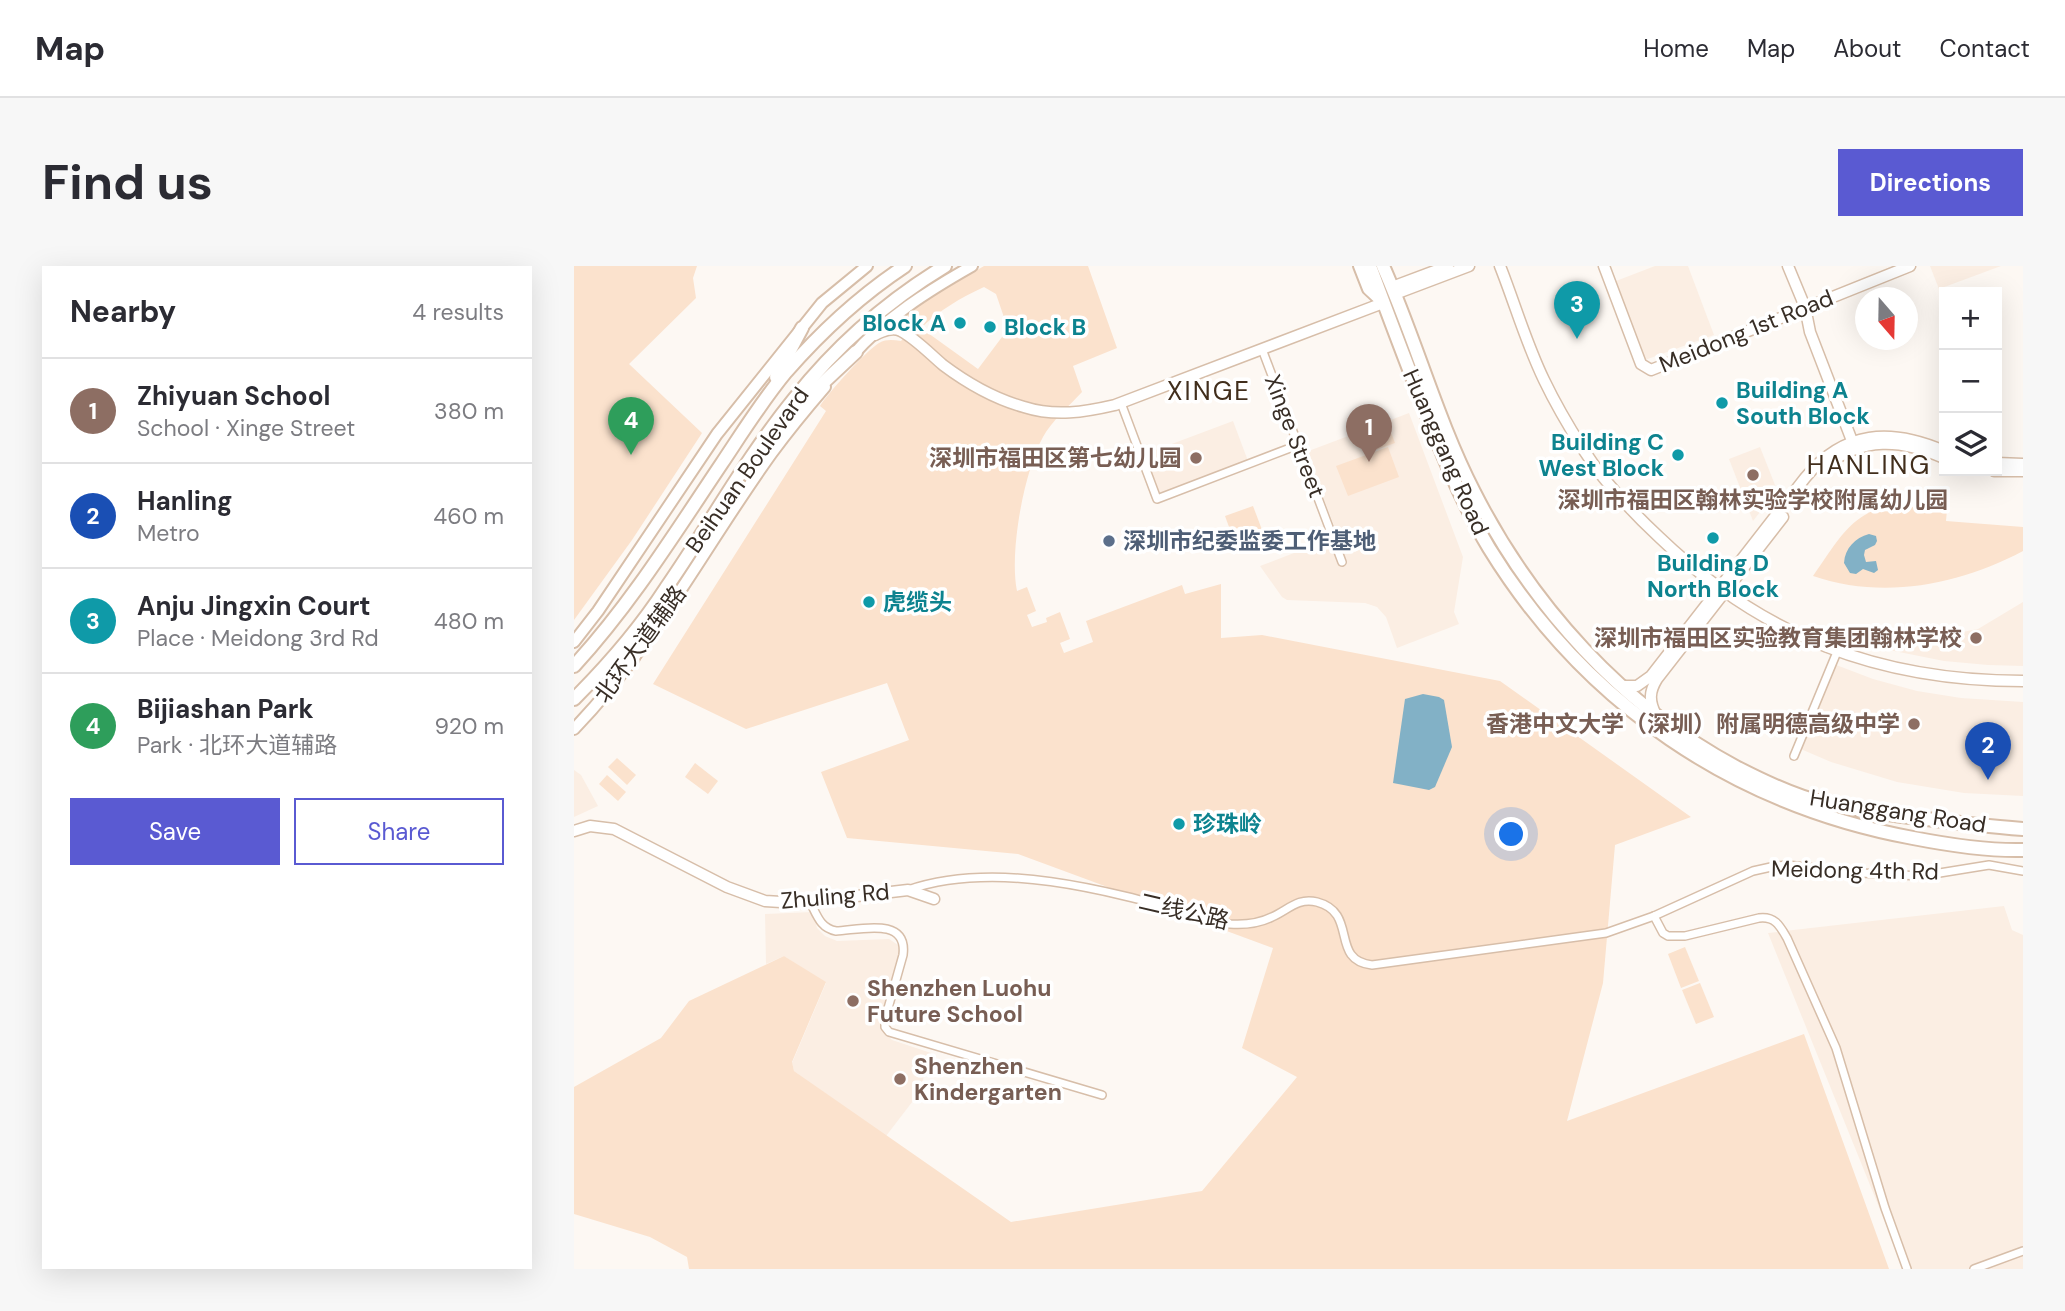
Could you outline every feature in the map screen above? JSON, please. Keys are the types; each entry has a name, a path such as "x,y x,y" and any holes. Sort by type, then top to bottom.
{"highway":[{"name":"Beihuan Boulevard","path":"574,666 643,579 786,373 821,335 856,303 905,266"},
{"name":"Beihuan Boulevard","path":"574,699 618,651 665,590 758,448 793,400 841,346 900,296 946,266"},
{"name":"Huanggang Road","path":"1370,266 1446,463 1488,547 1540,621 1608,693 1659,732 1717,770 1794,805 1870,829 1982,849 2023,852"},
{"name":"Huanggang Road","path":"1383,266 1457,454 1492,526 1553,614 1620,686 1714,755 1749,774 1799,795 1841,806 2023,830"},
{"path":"755,414 802,328"},
{"path":"758,448 810,394 856,352"},
{"path":"631,662 665,590"},
{"path":"574,654 598,639"},
{"path":"1978,826 2023,821"}],"main road":[{"path":"574,642 717,434 822,303 867,266"},
{"name":"北环大道辅路","path":"916,299 946,266"},
{"name":"北环大道辅路","path":"574,729 631,662 772,452 856,352 916,299 972,266"},
{"path":"1359,266 1368,289 1383,303"}],"street":[{"path":"1393,290 1448,266"},
{"path":"1393,290 1469,266"},
{"path":"1500,266 1544,379 1568,425 1599,473 1662,541 1722,590 1772,622 1837,652 1933,675 1959,679 2023,681"},
{"name":"Meidong 1st Road","path":"1604,266 1641,364 1651,370 1910,266"},
{"path":"1788,266 1853,446"},
{"path":"901,311 897,322 903,332 965,380 994,396 1026,408 1057,413 1097,409 1121,403 1383,303"},
{"path":"870,337 891,329 903,332"},
{"name":"Xinge Street","path":"1262,349 1342,562"},
{"path":"1121,403 1157,499 1298,445"},
{"path":"1656,715 1650,697 1653,686 1809,473 1827,456 1868,438 1896,436 1914,439 1939,449"},
{"path":"1853,446 1895,443 1939,456"},
{"path":"2002,463 2023,464"},
{"path":"2002,471 2023,471"},
{"path":"1620,686 1637,686 1651,676 1722,590"},
{"path":"1794,756 1837,652"},
{"name":"Zhuling Rd","path":"574,831 590,827 614,829 754,899 776,903 810,902 908,890 934,899"},
{"name":"Zhuling Rd","path":"574,837 594,832 624,835"},
{"path":"1982,849 1989,864"},
{"name":"Meidong 4th Rd","path":"1654,916 1761,868 1787,865 1921,876 1989,864 2023,871"},
{"name":"二线公路","path":"908,890 956,880 988,877 1033,879 1244,925 1273,917 1304,900 1314,901 1336,913 1353,959 1372,965 1606,933 1654,916"},
{"path":"810,902 822,925 831,930 883,928 893,930 901,937 903,955 885,1018 885,1027 889,1032 1102,1095"},
{"path":"1654,916 1663,933 1675,937 1766,917 1778,924 1787,938 1836,1048 1885,1208 1907,1269"},
{"path":"1974,1269 2023,1251"}],"shaded area":[{"path":"574,266 697,266 693,278 696,298 629,364 702,433 632,540 574,620"},
{"path":"984,266 1088,266 1117,348 1073,366 1082,392 1051,425 1036,452 1024,491 1015,555 1017,591 1027,587 1036,611 1027,615 1032,627 1047,622 1046,618 1060,612 1070,639 1060,643 1064,653 1093,642 1086,621 1182,585 1185,594 1221,584 1221,638 1262,635 1500,681 1691,817 1615,845 1603,983 1567,1121 1804,1034 1889,1269 689,1269 687,1257 650,1237 574,1214 574,1087 661,1038 689,1001 784,956 826,982 792,1062 794,1071 1011,1222 1202,1191 1297,1077 1242,1048 1273,948 1018,854 847,838 821,772 909,740 887,683 746,729 653,684 826,411 820,406 873,347 884,341 901,341 909,331 906,319 913,308","holes":["984,287 996,294 1008,329 978,369 921,328 951,305"]},
{"path":"1655,266 1688,266 1714,335 1645,360 1616,281"},
{"path":"1930,266 2001,266 1939,287"},
{"path":"1409,413 1463,557 1454,612 1459,624 1397,648 1386,617 1377,607 1365,603 1287,600 1260,566 1338,536 1306,452"},
{"name":"深圳市福田区第七幼儿园","path":"1233,421 1248,461 1160,494 1145,454"},
{"path":"1389,427 1395,443 1367,453 1361,437"},
{"path":"1388,447 1399,477 1348,496 1336,466"},
{"name":"深圳市福田区翰林实验学校附属幼儿园","path":"1760,447 1777,490 1753,521 1729,459"},
{"path":"1891,505 1947,510 1946,521 2023,527 2023,551 1973,573 1920,585 1866,587 1813,576 1854,523 1877,509"},
{"path":"1253,506 1264,535 1236,546 1225,516"},
{"name":"深圳市福田区实验教育集团翰林学校","path":"2023,602 2023,666 1944,661 1879,648 1978,629"},
{"name":"香港中文大学（深圳）附属明德高级中学","path":"1831,663 1873,679 1917,691 1961,698 2023,702 2023,796 1964,793 1897,782 1831,762 1796,747"},
{"path":"617,758 636,775 627,785 608,767"},
{"path":"695,763 718,781 708,794 685,777"},
{"path":"574,770 581,775 598,806 574,817"},
{"path":"607,775 626,792 618,801 599,784"},
{"path":"2004,906 2012,930 2023,935 2023,1269 1904,1269 1768,933"},
{"name":"Shenzhen Luohu Future School","path":"813,912 817,928 825,936 837,941 889,939 898,945 902,958 883,1019 883,1031 892,1040 931,1053 919,1093 886,1136 794,1071 792,1063 826,983 784,956 766,964 765,914"},
{"path":"1685,947 1699,981 1681,988 1668,954"},
{"path":"1700,983 1714,1017 1696,1024 1682,990"}],"water":[{"path":"1869,534 1876,536 1877,541 1865,550 1864,555 1866,562 1876,561 1878,570 1874,573 1863,569 1856,574 1850,573 1844,563 1846,553 1855,541"},
{"path":"1423,694 1444,700 1452,747 1435,787 1429,790 1393,783 1405,699"}],"place":[{"name":"Block A","path":"960,323"},
{"name":"Block B","path":"990,327"},
{"name":"Anju Jingxin Court","path":"1577,339"},
{"name":"Building A South Block","path":"1722,403"},
{"name":"Bijiashan Park","path":"631,455"},
{"name":"Building C West Block","path":"1678,455"},
{"name":"深圳市福田区第七幼儿园","path":"1196,458"},
{"name":"Zhiyuan School","path":"1369,462"},
{"name":"深圳市福田区翰林实验学校附属幼儿园","path":"1753,475"},
{"name":"Building D North Block","path":"1713,538"},
{"name":"深圳市纪委监委工作基地","path":"1109,541"},
{"name":"虎缆头","path":"869,602"},
{"name":"深圳市福田区实验教育集团翰林学校","path":"1976,638"},
{"name":"香港中文大学（深圳）附属明德高级中学","path":"1914,724"},
{"name":"Hanling","path":"1988,780"},
{"name":"珍珠岭","path":"1179,824"},
{"name":"Shenzhen Luohu Future School","path":"853,1001"},
{"name":"Shenzhen Kindergarten","path":"900,1079"}],"district":[{"name":"XINGE","path":"1209,391"},
{"name":"HANLING","path":"1869,465"}]}
